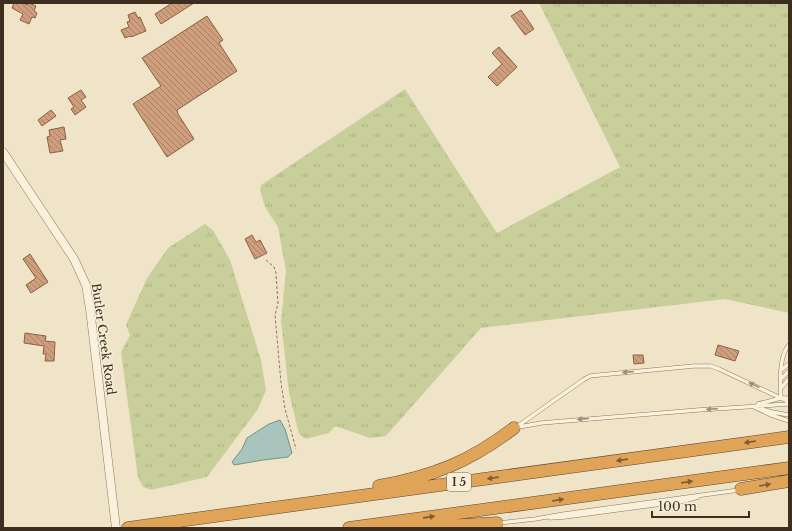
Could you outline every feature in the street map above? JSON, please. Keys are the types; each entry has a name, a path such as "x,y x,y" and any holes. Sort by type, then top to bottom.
{"highway":[{"path":"198,518 391,484 429,475 474,456 514,428"},
{"name":"I 5","path":"128,528 789,437"},
{"path":"349,528 789,468"},
{"path":"741,489 789,481"},
{"path":"383,523 413,528 497,523"}],"street":[{"name":"Butler Creek Road","path":"3,152 67,248 86,285 116,528"}],"lane":[{"path":"781,398 780,389 783,355 789,344"},
{"path":"782,369 789,364"},
{"path":"514,428 583,380 593,375 694,366 711,366 789,403"},
{"path":"781,379 789,370"},
{"path":"780,389 789,379"},
{"path":"751,406 781,398 789,398"},
{"path":"514,428 541,423 789,403"},
{"path":"751,406 789,415"},
{"path":"751,406 771,416 789,421"},
{"path":"497,523 565,517 684,501 710,494 741,489"}],"path":[{"path":"266,260 274,267 276,274 278,304 275,315 281,383 285,409 296,449"}],"green space":[{"path":"539,3 789,3 789,313 725,299 481,328 386,436 370,438 334,427 329,433 306,439 299,434 289,393 281,321 286,271 278,227 265,207 260,190 261,185 405,89 497,233 620,167"},
{"path":"205,224 213,230 230,260 261,360 266,390 258,409 207,477 151,490 143,487 138,478 121,352 130,335 126,325 147,278 168,248"}],"water":[{"path":"280,420 285,429 292,453 288,457 234,465 232,462 242,449 247,438 269,424"}],"building":[{"path":"14,3 23,3 27,5 29,3 36,6 34,11 37,13 35,18 32,17 29,24 20,20 23,14 12,8"},
{"path":"172,3 194,3 161,24 155,14"},
{"path":"521,10 534,29 525,35 511,16"},
{"path":"135,12 138,18 140,17 146,31 125,38 121,30 129,27 127,22 130,21 128,15"},
{"path":"207,16 223,40 219,43 237,71 177,110 194,139 167,157 133,104 161,86 142,58"},
{"path":"499,47 517,67 497,86 488,77 502,64 492,53"},
{"path":"81,90 86,97 81,100 86,107 75,115 71,109 74,107 68,98"},
{"path":"51,110 56,116 42,126 38,120"},
{"path":"64,127 66,139 60,140 63,151 50,153 47,137 50,136 49,130"},
{"path":"252,235 256,242 260,240 267,253 255,259 245,239"},
{"path":"30,254 48,282 31,293 26,285 36,278 23,259"},
{"path":"25,333 46,336 45,341 55,342 54,361 45,361 46,354 43,354 44,346 24,343"},
{"path":"718,345 739,351 735,361 715,355"},
{"path":"633,355 643,355 644,363 634,364"}]}
